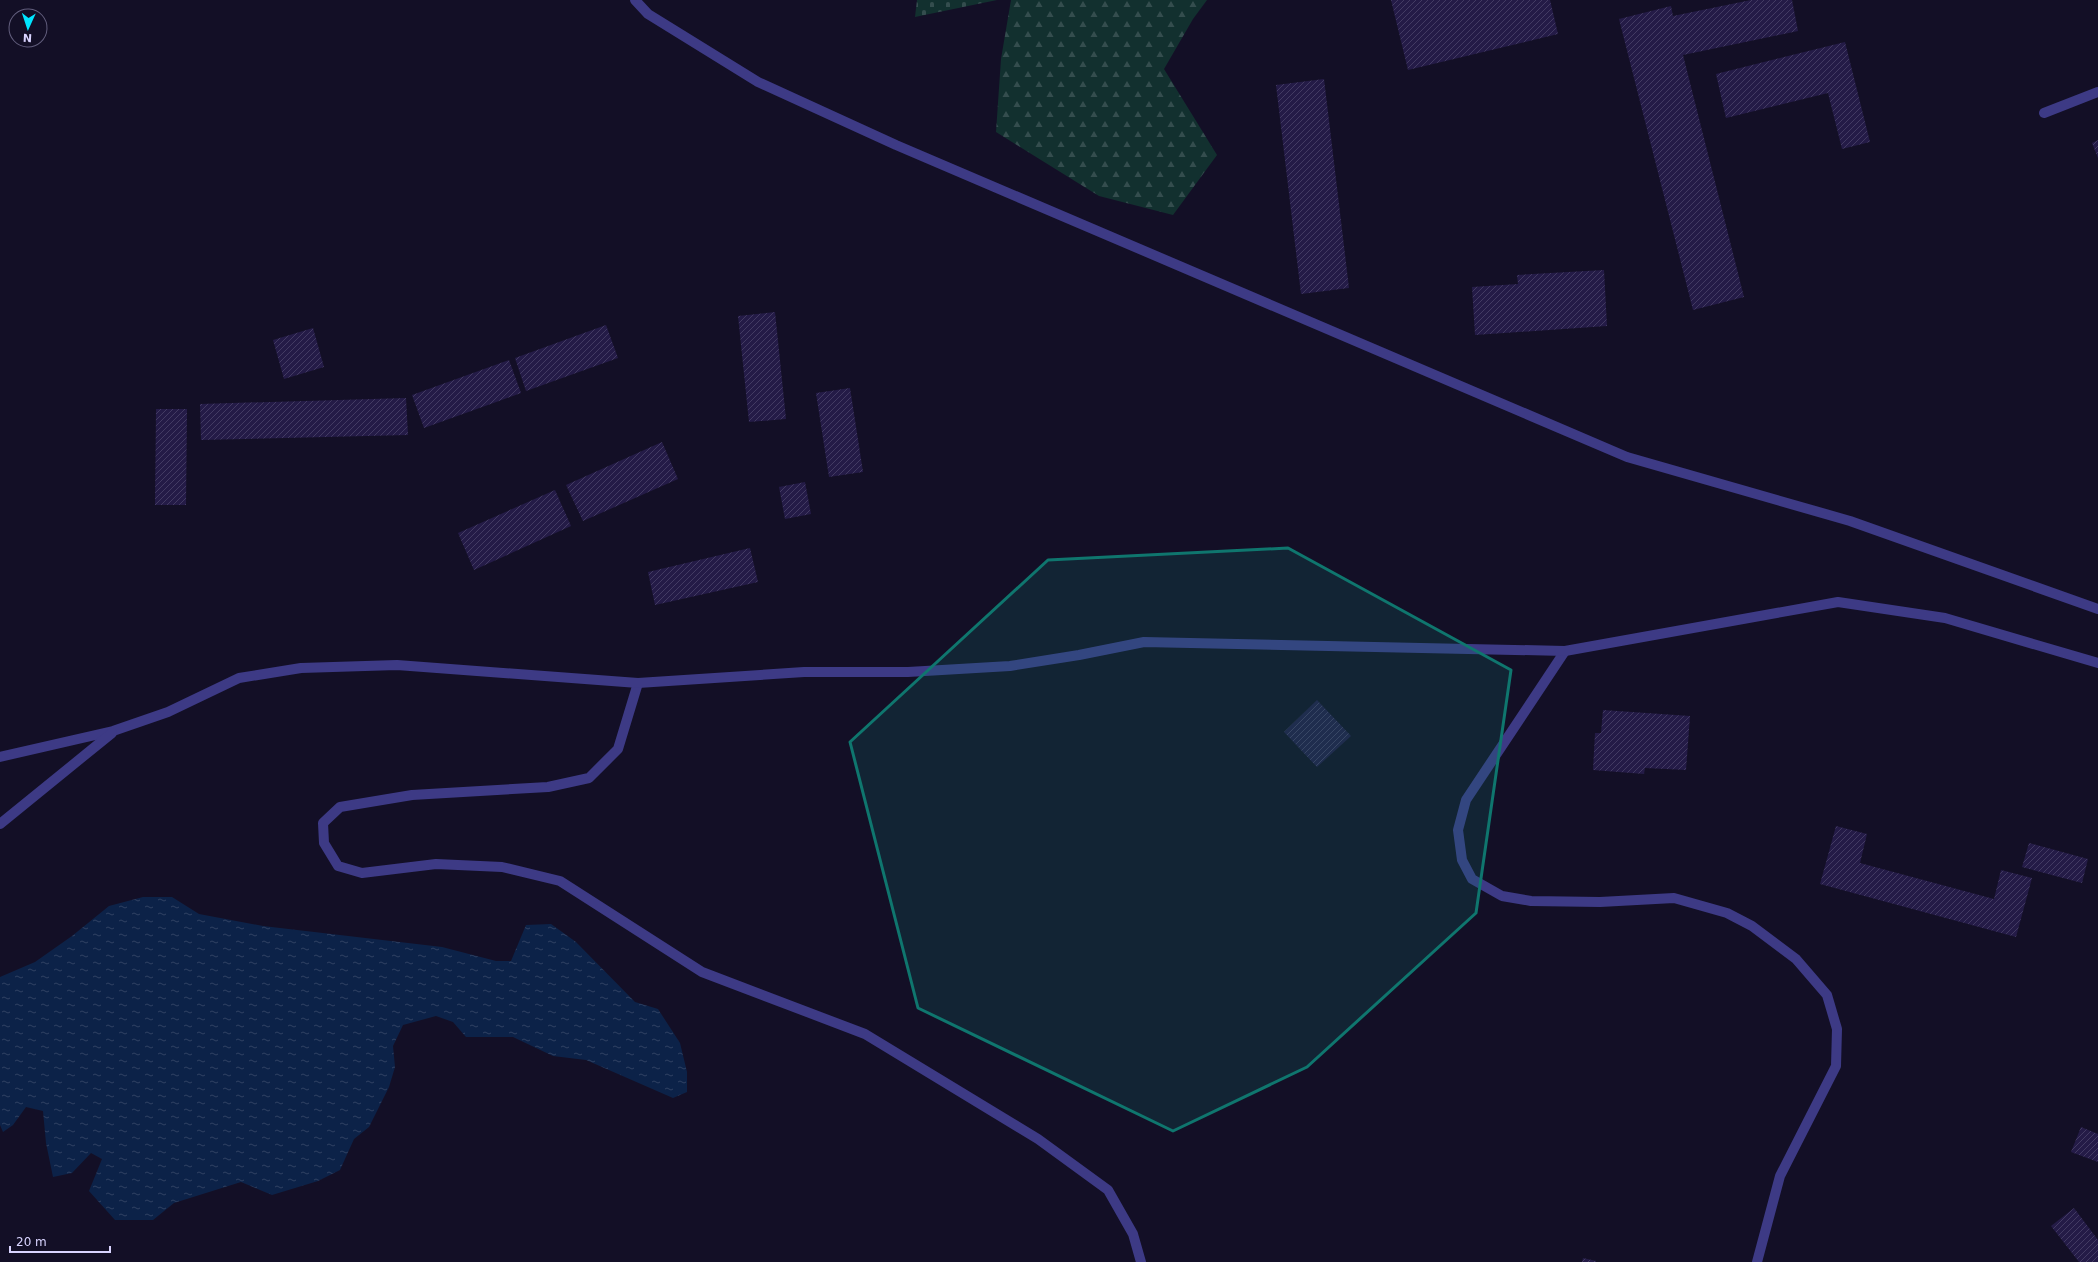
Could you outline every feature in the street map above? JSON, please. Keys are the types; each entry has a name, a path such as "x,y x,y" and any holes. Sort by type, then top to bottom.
{"street":[{"path":"636,0 648,14 758,82 896,145 1627,457 1850,521 2098,609"},
{"path":"2044,113 2098,92"},
{"path":"0,757 113,731 168,712 239,678 301,668 397,665 638,683 804,672 908,672 1010,666 1079,655 1144,642 1565,651 1838,602 1945,618 2098,663"},
{"path":"1565,651 1466,800 1458,830 1462,860 1472,879 1502,896 1531,900 1600,902 1674,898 1727,913 1752,926 1796,959 1827,996 1837,1029 1836,1066 1780,1176 1757,1262"},
{"path":"638,683 618,749 589,778 548,787 412,795 340,807 323,823 324,843 338,866 362,873 436,864 502,867 560,881 702,972 866,1034 1038,1139 1108,1190 1134,1234 1141,1262"},
{"path":"0,824 113,731"}],"highlighted area":[{"path":"1288,548 1511,670 1476,913 1307,1067 1173,1131 918,1008 850,742 1048,560"}],"green space":[{"path":"917,0 997,0 915,17"},
{"path":"1011,0 1207,0 1193,19 1164,69 1217,155 1173,215 1099,196 996,132 1001,59"}],"water":[{"path":"143,897 172,897 199,914 263,926 442,947 496,961 511,961 526,925 551,924 576,942 635,1002 658,1009 680,1043 687,1072 687,1092 673,1098 586,1060 553,1056 513,1037 466,1037 453,1022 436,1016 403,1025 393,1046 395,1067 389,1087 369,1127 354,1139 340,1170 318,1181 272,1195 241,1182 174,1203 153,1220 115,1220 89,1191 102,1159 91,1153 72,1173 53,1177 46,1143 43,1111 26,1107 13,1125 3,1132 0,1125 0,977 35,962 72,936 109,906"}],"building":[{"path":"1391,0 1550,0 1558,34 1408,70"},
{"path":"1751,0 1792,0 1798,31 1683,55 1744,297 1693,310 1619,19 1671,6 1673,16"},
{"path":"1845,42 1870,142 1842,149 1828,93 1726,118 1716,74"},
{"path":"1324,79 1349,288 1301,294 1276,85"},
{"path":"2098,140 2098,158 2092,143"},
{"path":"1604,270 1607,326 1475,335 1472,287 1518,284 1517,275"},
{"path":"775,312 786,419 749,422 738,316"},
{"path":"606,325 618,358 526,391 515,358"},
{"path":"313,328 324,367 284,379 273,340"},
{"path":"509,360 521,393 424,428 412,395"},
{"path":"850,388 863,472 829,477 816,393"},
{"path":"406,398 408,435 201,440 200,404"},
{"path":"156,409 187,409 186,505 155,505"},
{"path":"662,442 678,479 583,521 566,485"},
{"path":"805,482 811,514 785,519 779,487"},
{"path":"555,490 571,526 474,570 458,533"},
{"path":"750,548 758,582 655,605 648,572"},
{"path":"1317,700 1351,736 1317,767 1284,732"},
{"path":"1603,710 1690,716 1686,770 1645,768 1644,774 1593,770 1595,733 1601,733"},
{"path":"1836,826 1867,834 1860,863 1994,899 2001,870 2032,878 2016,937 1820,884"},
{"path":"2029,843 2088,859 2082,883 2022,867"},
{"path":"2081,1127 2098,1134 2098,1162 2071,1152"},
{"path":"2074,1208 2098,1240 2098,1262 2079,1262 2051,1226"},
{"path":"1583,1258 1596,1261 1596,1262 1582,1262"}]}
